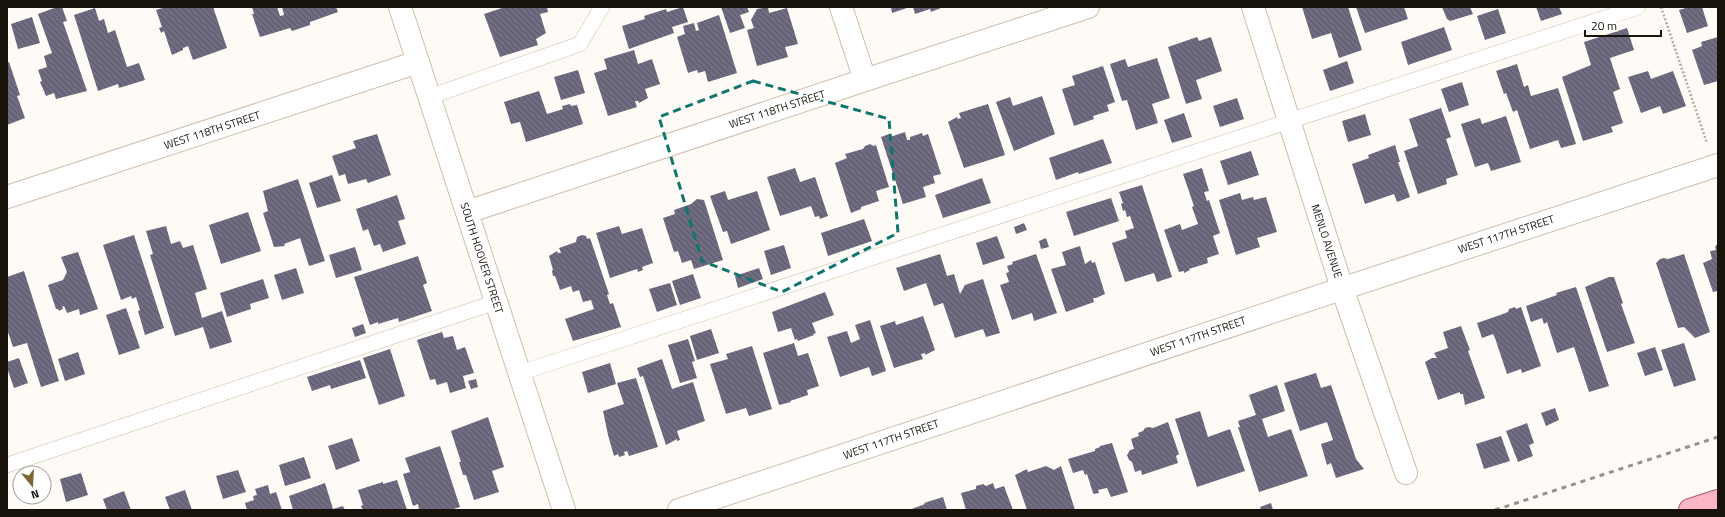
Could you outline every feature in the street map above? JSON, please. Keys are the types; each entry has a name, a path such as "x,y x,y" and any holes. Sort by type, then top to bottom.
{"main road":[{"path":"1690,510 1718,501"}],"street":[{"name":"SOUTH HOOVER STREET","path":"400,7 564,510"},
{"path":"841,7 865,80"},
{"name":"WEST 118TH STREET","path":"467,212 1088,7"},
{"name":"MENLO AVENUE","path":"1253,7 1342,288 1406,473"},
{"name":"WEST 118TH STREET","path":"7,197 418,62"},
{"name":"WEST 117TH STREET","path":"679,510 1342,288 1716,165"}],"lane":[{"path":"429,97 580,44 602,7"},
{"path":"520,374 1638,7"},
{"path":"7,465 496,302"}],"path":[{"path":"1661,7 1716,165"}],"highlighted area":[{"path":"753,81 889,119 898,233 782,292 702,261 659,117"}],"building":[{"path":"57,7 62,7 67,21 63,22 87,91 56,99 54,93 46,96 40,82 42,81 38,70 47,67 44,56 52,53 38,14"},
{"path":"166,7 213,7 227,48 193,60 188,46 172,55 164,31 161,33 159,28 162,27 156,10"},
{"path":"252,7 277,7 280,16 284,15 282,7 336,7 338,12 310,22 310,25 292,31 290,28 260,37 252,14 254,14"},
{"path":"505,7 547,7 548,12 540,14 546,33 536,39 538,45 500,57 484,14"},
{"path":"683,7 688,22 672,27 674,33 629,49 622,26 645,19 644,16 666,9 667,12"},
{"path":"721,7 747,7 749,12 740,15 745,28 730,33"},
{"path":"768,7 769,13 787,8 798,44 785,47 788,57 757,66 747,30 754,28 751,20 757,9"},
{"path":"891,7 910,7 892,13"},
{"path":"913,7 941,8 931,12 930,9 915,14"},
{"path":"1302,7 1348,7 1362,50 1339,58 1331,33 1312,39"},
{"path":"1356,7 1404,7 1408,19 1365,33"},
{"path":"1442,7 1470,7 1473,14 1450,21 1447,19"},
{"path":"1536,7 1559,7 1562,14 1541,21"},
{"path":"1689,7 1702,7 1708,26 1687,33 1679,10"},
{"path":"95,8 99,21 104,19 108,33 115,30 127,67 139,63 145,80 119,88 118,84 98,91 74,15"},
{"path":"1498,9 1506,33 1485,40 1477,16"},
{"path":"719,15 737,73 708,82 705,71 698,73 697,70 688,73 677,37 685,34 683,26 694,23 696,31 699,30 697,23"},
{"path":"32,17 40,43 18,49 11,24"},
{"path":"1444,27 1452,50 1408,65 1401,42"},
{"path":"1627,28 1634,50 1610,58 1620,89 1613,92 1623,123 1611,127 1613,132 1583,141 1562,77 1591,65 1584,42"},
{"path":"1197,37 1199,41 1211,37 1222,71 1196,80 1202,99 1186,104 1168,47"},
{"path":"1718,37 1718,81 1704,85 1692,50 1702,46 1701,42"},
{"path":"634,50 638,64 652,59 660,84 645,89 648,98 639,103 638,101 635,101 637,107 608,116 594,73 607,69 604,59"},
{"path":"1157,58 1170,98 1152,104 1158,123 1136,130 1127,100 1122,101 1110,64 1125,59 1128,67"},
{"path":"1347,61 1354,83 1330,91 1323,70"},
{"path":"9,62 20,95 17,96 25,118 7,125 7,63"},
{"path":"1517,64 1524,87 1528,85 1531,96 1558,88 1576,144 1561,148 1558,140 1530,149 1517,110 1513,112 1506,93 1504,94 1496,71"},
{"path":"1103,66 1115,102 1107,105 1109,111 1093,116 1094,119 1074,126 1062,89 1075,85 1072,76"},
{"path":"578,70 585,93 561,100 554,77"},
{"path":"1648,71 1651,79 1673,71 1686,106 1663,114 1660,106 1641,113 1628,77"},
{"path":"1462,82 1469,105 1449,112 1441,89"},
{"path":"539,91 547,114 563,109 562,106 570,104 571,106 577,105 583,124 526,142 520,122 511,124 504,102"},
{"path":"1042,96 1055,134 1014,151 996,102 1010,97 1013,106"},
{"path":"1237,98 1244,119 1220,127 1213,106"},
{"path":"988,104 1005,155 964,168 948,122 957,117 958,119 961,118 959,113"},
{"path":"1441,108 1451,137 1446,139 1458,175 1446,179 1447,184 1418,194 1404,151 1418,146 1409,119"},
{"path":"1184,113 1192,137 1172,143 1164,120"},
{"path":"1365,114 1371,135 1348,142 1342,121"},
{"path":"1506,116 1521,162 1491,171 1488,163 1475,167 1461,124 1480,118 1482,124"},
{"path":"905,132 907,140 910,140 910,137 922,133 923,136 928,134 941,174 933,176 935,183 923,187 926,197 903,204 881,137 889,134 890,137"},
{"path":"377,134 391,175 368,183 366,179 348,184 345,174 339,176 332,156 356,148 353,141"},
{"path":"1103,139 1112,163 1079,174 1078,172 1056,180 1049,158"},
{"path":"870,144 873,146 876,145 889,187 876,191 879,201 861,207 861,209 851,213 835,163 847,158 845,154 863,149 865,146"},
{"path":"1395,145 1400,162 1398,162 1410,197 1397,202 1394,194 1365,204 1352,164 1369,158 1368,155"},
{"path":"1251,151 1259,175 1228,185 1220,161"},
{"path":"795,168 800,182 815,177 828,216 820,219 819,216 815,217 811,206 780,216 767,177"},
{"path":"1202,168 1209,191 1204,192 1207,201 1209,200 1220,233 1213,236 1219,254 1207,258 1208,263 1189,269 1190,270 1184,273 1184,271 1179,272 1164,230 1180,224 1182,230 1198,224 1192,207 1194,206 1183,174"},
{"path":"332,175 341,201 317,208 309,183"},
{"path":"982,178 991,203 943,218 935,195"},
{"path":"298,179 325,261 309,266 300,238 284,244 285,246 274,247 263,213 268,211 263,191"},
{"path":"1142,185 1172,277 1157,282 1154,273 1125,282 1112,243 1127,238 1125,231 1134,228 1130,216 1127,217 1125,210 1123,211 1121,204 1123,203 1119,192"},
{"path":"725,191 728,200 757,191 770,230 731,244 727,231 723,232 710,196"},
{"path":"1240,193 1242,200 1253,197 1254,200 1266,197 1277,232 1257,238 1260,247 1236,255 1219,200"},
{"path":"397,195 405,219 398,221 406,244 383,252 380,244 374,246 368,229 363,231 356,209"},
{"path":"1111,198 1119,221 1074,236 1066,212"},
{"path":"697,199 704,200 723,260 694,269 691,260 682,263 678,251 674,252 663,218 675,214 674,210 691,204"},
{"path":"248,212 261,251 221,264 209,225"},
{"path":"864,219 872,241 828,256 821,233"},
{"path":"1024,223 1027,230 1016,234 1014,227"},
{"path":"166,226 171,244 180,241 183,248 193,245 207,289 195,293 202,318 222,311 232,342 210,349 203,327 175,336 150,255 153,254 146,231"},
{"path":"619,226 622,234 642,228 653,263 642,267 643,270 638,272 637,269 610,278 596,233"},
{"path":"134,235 164,328 145,335 138,311 140,310 136,297 132,299 131,296 121,300 103,245"},
{"path":"582,235 586,236 587,239 590,238 609,294 607,295 610,304 613,303 621,327 573,341 565,319 594,309 591,300 583,302 579,290 573,292 571,286 560,290 555,276 553,276 549,256 557,251 558,253 561,253 559,248 576,242 577,237"},
{"path":"997,236 1005,258 983,265 976,243"},
{"path":"1046,238 1049,247 1041,249 1039,241"},
{"path":"1718,243 1718,291 1713,292 1703,263 1712,259 1710,251 1716,250 1715,247"},
{"path":"784,245 791,268 771,275 764,251"},
{"path":"1080,246 1085,264 1091,260 1092,263 1095,262 1105,294 1093,298 1094,302 1066,312 1051,269 1066,265 1062,252"},
{"path":"355,247 362,270 336,278 329,255"},
{"path":"78,252 98,309 80,315 79,309 67,313 64,306 62,307 63,309 59,311 56,309 48,285 63,280 67,272 61,257"},
{"path":"940,254 947,276 954,274 960,294 965,285 983,279 1000,333 986,337 983,329 955,338 943,303 934,306 926,283 904,291 896,268"},
{"path":"1036,254 1057,313 1034,321 1032,313 1012,320 1000,285 1009,282 1006,273 1009,272 1007,266 1013,264 1012,262"},
{"path":"1684,254 1710,332 1695,338 1684,327 1678,328 1656,263 1660,259 1668,259"},
{"path":"418,256 427,283 423,285 432,311 399,322 398,318 370,325 354,277"},
{"path":"296,268 304,293 282,300 274,275"},
{"path":"759,268 763,279 738,288 735,276"},
{"path":"24,271 59,381 41,387 27,343 13,347 7,332 7,277"},
{"path":"693,274 701,298 680,305 672,281"},
{"path":"1609,277 1614,277 1623,303 1621,304 1635,343 1607,352 1585,287"},
{"path":"263,279 269,298 250,304 251,309 227,317 220,293"},
{"path":"670,283 677,305 657,312 649,289"},
{"path":"1576,287 1609,386 1589,392 1574,347 1557,353 1547,322 1544,324 1542,318 1531,322 1526,306 1557,295 1556,293"},
{"path":"825,292 834,315 812,323 816,333 813,334 814,335 798,341 797,339 795,340 791,328 778,332 772,312"},
{"path":"1515,307 1516,309 1521,307 1541,366 1522,373 1521,369 1507,374 1493,334 1482,338 1477,323 1508,312 1509,309"},
{"path":"126,308 140,348 119,355 106,315"},
{"path":"923,316 935,350 925,355 925,353 921,354 923,359 894,368 880,326 895,321 896,325"},
{"path":"870,320 886,371 872,376 869,367 840,377 827,337 847,331 851,343 860,339 855,325"},
{"path":"363,324 366,333 355,337 352,328"},
{"path":"1461,326 1470,350 1468,351 1485,398 1465,405 1463,394 1460,394 1460,392 1438,400 1425,362 1432,358 1437,358 1434,353 1448,348 1443,332"},
{"path":"711,329 719,353 697,360 690,336"},
{"path":"442,332 444,338 453,336 457,350 465,347 474,373 463,376 466,388 450,393 447,382 437,385 435,379 430,380 417,340"},
{"path":"688,339 695,361 692,362 697,378 680,383 668,345"},
{"path":"794,343 798,356 808,353 819,386 807,390 808,395 779,405 763,353"},
{"path":"1684,343 1696,380 1674,387 1661,350"},
{"path":"752,346 772,409 749,416 746,408 726,414 710,364 728,359 726,354"},
{"path":"1655,347 1663,370 1645,376 1637,353"},
{"path":"390,349 405,396 379,405 363,358"},
{"path":"78,352 85,374 65,381 58,359"},
{"path":"19,358 28,383 14,388 7,368 7,362"},
{"path":"662,359 672,389 693,382 705,421 677,431 680,440 677,441 677,439 666,445 643,376 640,377 637,368"},
{"path":"360,360 366,378 331,389 330,385 312,391 307,377"},
{"path":"610,363 616,384 588,393 582,372"},
{"path":"1316,373 1321,388 1331,385 1356,459 1364,469 1336,478 1331,463 1327,465 1321,444 1333,440 1327,422 1300,431 1284,383"},
{"path":"636,378 658,447 629,456 627,451 624,452 625,455 619,457 618,454 614,456 603,411 624,404 617,383"},
{"path":"476,379 478,387 471,389 468,381"},
{"path":"1277,385 1285,411 1262,419 1268,437 1291,429 1308,476 1259,492 1238,427 1240,427 1238,421 1256,415 1249,395"},
{"path":"1555,408 1559,420 1546,426 1541,413"},
{"path":"1200,411 1208,437 1230,429 1245,471 1197,487 1175,419"},
{"path":"488,417 504,467 492,471 499,492 474,500 466,475 463,475 459,462 461,462 451,431"},
{"path":"1168,422 1179,454 1176,456 1178,463 1142,475 1141,470 1135,472 1132,462 1129,460 1127,455 1130,450 1134,449 1131,439 1139,436 1138,433 1143,431 1145,428 1153,428"},
{"path":"1527,423 1534,443 1529,445 1533,456 1518,462 1506,431"},
{"path":"1501,436 1510,461 1484,469 1476,444"},
{"path":"352,438 360,461 336,470 328,446"},
{"path":"1112,443 1128,492 1111,497 1107,488 1098,490 1099,493 1094,494 1087,474 1085,475 1083,470 1073,473 1068,459 1095,451 1095,449 1100,446"},
{"path":"440,446 460,507 450,510 419,510 418,504 413,506 403,474 410,472 405,458"},
{"path":"304,457 311,478 285,486 279,465"},
{"path":"1046,466 1054,470 1061,466 1075,510 1027,510 1015,475 1027,469 1028,472"},
{"path":"238,470 246,492 223,499 216,476"},
{"path":"81,473 88,495 66,502 60,479"},
{"path":"397,480 407,510 363,510 361,506 363,505 358,490 383,482 383,484"},
{"path":"325,483 333,509 343,506 345,510 293,510 289,496"},
{"path":"993,483 995,489 1004,486 1013,510 966,510 961,493 976,489 976,486 983,484 986,486"},
{"path":"268,485 270,494 276,492 282,510 247,510 245,503 254,500 253,496 257,495 255,489"},
{"path":"185,490 192,510 170,510 165,497"},
{"path":"124,491 131,510 107,510 103,499"},
{"path":"943,497 947,510 909,510 925,504 924,503"},
{"path":"1271,503 1273,510 1261,510 1260,507"}],"railway":[{"path":"1495,510 1718,437"}]}
